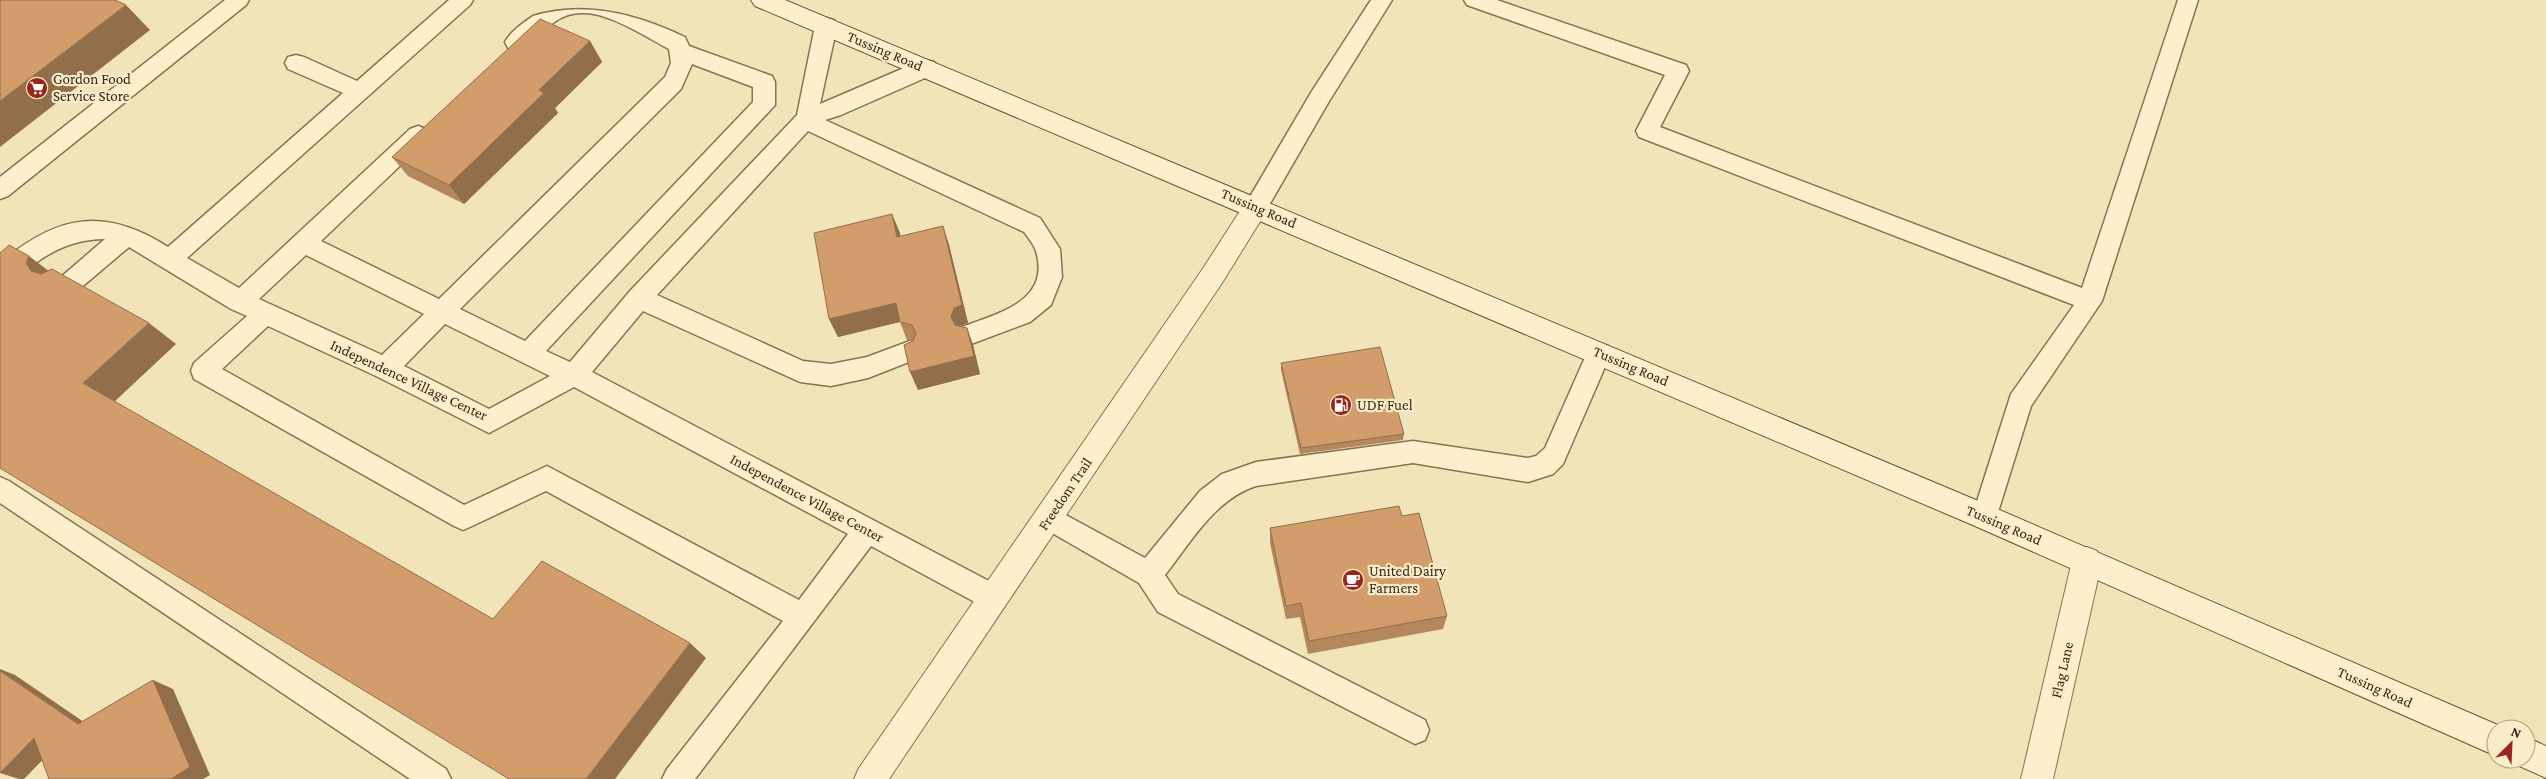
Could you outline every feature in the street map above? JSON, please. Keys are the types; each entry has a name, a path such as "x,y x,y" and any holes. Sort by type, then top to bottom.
{"main road":[{"name":"Tussing Road","path":"763,0 1256,206 1985,517 2486,736"},
{"name":"Freedom Trail","path":"870,779 1213,275 1256,206"},
{"name":"Flag Lane","path":"2037,779 2087,561"}],"lane":[{"path":"0,190 239,0"},
{"path":"168,260 463,0"},
{"path":"1256,206 1320,97 1382,0"},
{"path":"1474,0 1678,71 1647,132 2090,301"},
{"path":"1985,517 2020,402 2090,301 2188,0"},
{"path":"385,368 673,83 683,66 683,52 677,43 601,9 584,5 550,15 528,30 499,58"},
{"path":"808,118 807,113 826,26"},
{"path":"528,354 764,105 764,82 683,52"},
{"path":"296,62 359,91"},
{"path":"303,243 574,375 639,298 808,118 926,68"},
{"path":"808,118 1032,225 1048,249 1050,277 1042,298 1020,315 971,334"},
{"path":"240,302 434,120"},
{"name":"Independence Village Center","path":"0,277 17,262 50,239 78,232 104,230 126,235 240,302 385,368 489,422 574,375 994,598"},
{"path":"69,284 126,235"},
{"path":"639,298 800,371 830,375 868,367 910,351"},
{"path":"265,314 203,370 463,518 547,478 803,617"},
{"path":"1149,574 1209,499 1232,482 1256,474 1414,452 1509,469 1528,470 1544,466 1554,456 1599,353"},
{"path":"0,489 436,779"},
{"path":"1049,518 1149,574 1168,602 1415,730"},
{"path":"677,779 803,617 867,530"}],"building":[{"path":"0,0 115,0 126,5 0,101"},
{"path":"540,19 590,41 539,90 544,93 449,185 392,157"},
{"path":"892,214 897,237 943,226 962,305 954,308 951,317 955,325 967,328 974,356 910,372 904,345 913,341 916,333 912,325 900,322 896,303 829,319 814,233"},
{"path":"9,245 29,256 26,263 31,271 41,274 52,269 149,323 83,383 493,619 542,561 690,643 586,779 509,779 0,468 0,253"},
{"name":"UDF Fuel","path":"1380,347 1404,434 1301,448 1281,363"},
{"name":"United Dairy Farmers","path":"1399,506 1402,516 1419,513 1447,616 1309,641 1301,603 1286,606 1270,528"},
{"path":"0,671 78,724 153,680 190,767 171,779 49,779 34,738 0,773"}],"place":[{"name":"Gordon Food Service Store","path":"37,88"},
{"name":"UDF Fuel","path":"1341,405"},
{"name":"United Dairy Farmers","path":"1353,580"}]}
